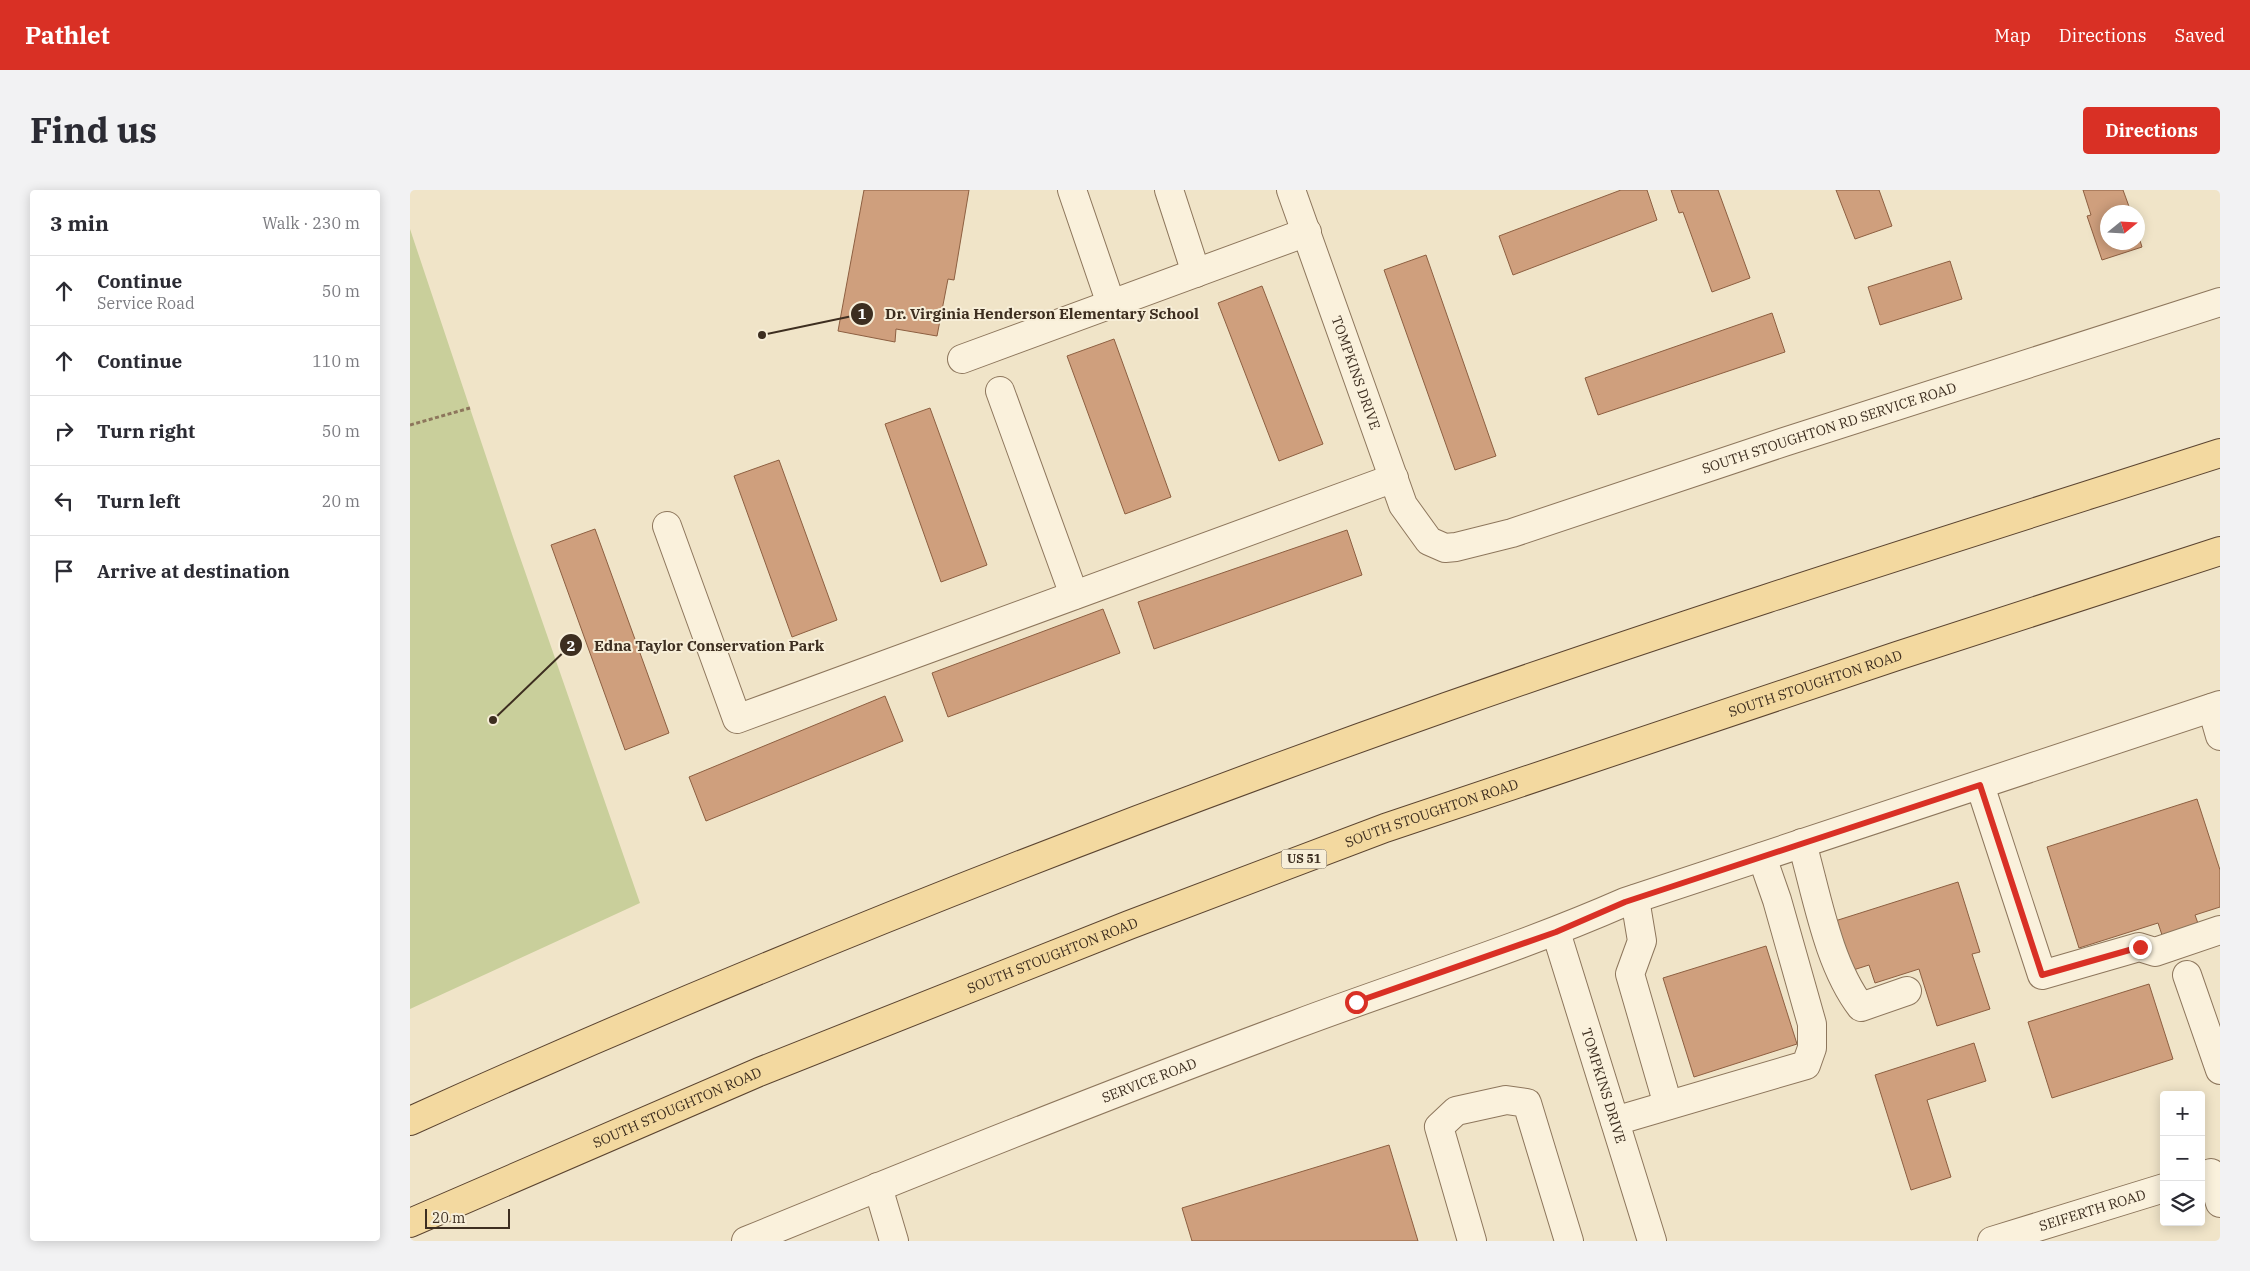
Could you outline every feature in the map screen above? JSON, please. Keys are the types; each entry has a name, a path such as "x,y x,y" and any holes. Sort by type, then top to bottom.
{"main road":[{"path":"410,1121 562,1052 773,964 985,879 1232,786 1536,676 2220,453"},
{"name":"SOUTH STOUGHTON ROAD","path":"410,1223 768,1069 1129,925 1376,832 1859,668 2220,551"}],"street":[{"path":"1072,190 1111,304"},
{"path":"1169,190 1196,273"},
{"name":"TOMPKINS DRIVE","path":"1291,190 1403,505 1419,530 1429,541 1437,545"},
{"path":"962,359 1306,232"},
{"name":"SOUTH STOUGHTON RD SERVICE ROAD","path":"1437,545 1445,548 1456,548 1512,532 1839,424 2220,302"},
{"path":"1000,391 1074,595"},
{"path":"668,526 737,719 1394,478"},
{"path":"1556,932 1635,899 2216,707 2220,736"},
{"path":"1980,785 2042,975 2140,947 2155,952 2220,930"},
{"path":"1802,843 1837,968 1848,990 1860,1007 1907,991"},
{"path":"1615,1121 1806,1065 1812,1048 1812,1024 1777,900 1762,857"},
{"path":"1635,899 1642,941 1630,974 1668,1105"},
{"name":"TOMPKINS DRIVE","path":"1556,932 1652,1241"},
{"name":"SERVICE ROAD","path":"746,1241 1185,1066 1356,1002 1556,932"},
{"path":"2187,975 2220,1070"},
{"path":"1472,1241 1439,1127 1456,1111 1506,1100 1528,1103 1569,1241"},
{"path":"2211,1173 2220,1202"},
{"path":"878,1187 894,1241"},
{"name":"SEIFERTH ROAD","path":"1992,1241 2160,1189"}],"path":[{"path":"410,426 470,408"}],"green space":[{"path":"410,229 513,537 640,903 410,1009"}],"building":[{"path":"864,190 969,190 954,280 948,279 937,336 896,329 895,342 838,331"},
{"path":"1621,190 1647,190 1657,220 1513,275 1499,236"},
{"path":"1671,190 1718,190 1750,278 1712,292 1683,212 1679,213"},
{"path":"1836,190 1879,190 1892,226 1855,239"},
{"path":"2083,190 2123,190 2128,205 2100,205 2100,250 2133,250 2102,260 2087,216 2091,215"},
{"path":"1426,255 1496,456 1455,470 1384,270"},
{"path":"1950,261 1962,299 1880,325 1868,287"},
{"path":"1262,286 1323,444 1279,461 1218,303"},
{"path":"1772,313 1785,352 1598,415 1585,378"},
{"path":"1114,339 1171,497 1125,514 1067,356"},
{"path":"930,408 987,565 941,582 885,424"},
{"path":"779,460 837,620 792,637 734,476"},
{"path":"595,529 669,733 625,750 551,545"},
{"path":"1347,530 1362,575 1154,649 1138,602"},
{"path":"1103,609 1120,653 948,717 932,673"},
{"path":"885,696 903,741 706,821 689,777"},
{"path":"2197,799 2220,870 2220,907 2195,915 2200,929 2164,941 2158,923 2079,948 2047,847"},
{"path":"1958,882 1980,952 1972,954 1990,1009 1937,1026 1919,969 1875,983 1869,965 1850,971 1835,921"},
{"path":"1766,946 1797,1044 1694,1077 1663,978"},
{"path":"2149,984 2173,1059 2052,1098 2028,1022"},
{"path":"1974,1043 1986,1081 1927,1100 1951,1177 1911,1190 1875,1075"},
{"path":"1389,1145 1418,1241 1192,1241 1182,1208"}],"place":[{"name":"Dr. Virginia Henderson Elementary School","path":"762,335"},
{"name":"Edna Taylor Conservation Park","path":"493,720"}],"route":[{"path":"1356,1002 1556,932 1625,902 1980,785 2042,975 2140,947"}]}
